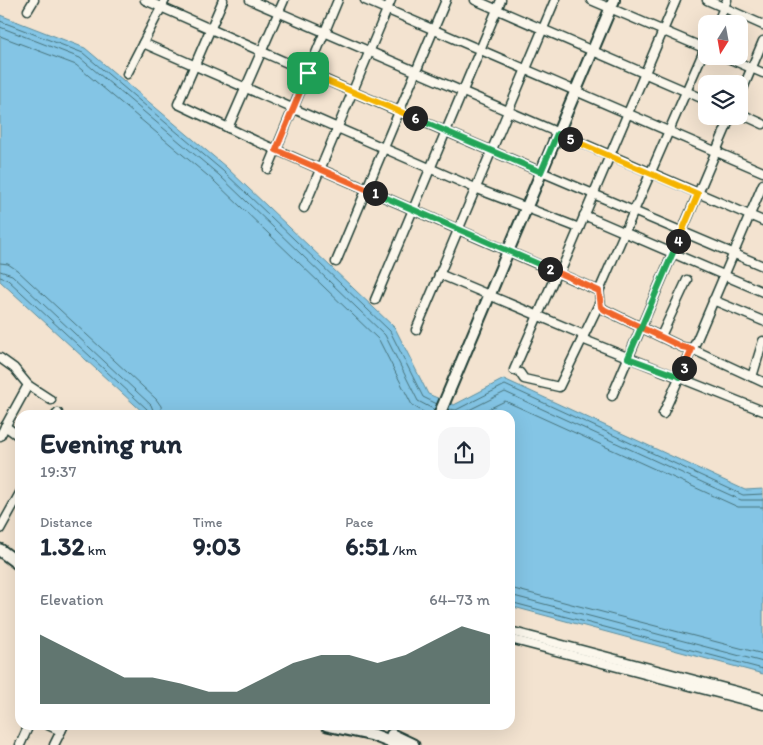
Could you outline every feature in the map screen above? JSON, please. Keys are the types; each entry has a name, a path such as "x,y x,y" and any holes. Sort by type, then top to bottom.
{"highway":[{"path":"0,550 15,558"},
{"path":"0,559 15,570"},
{"path":"350,730 373,735 399,745"},
{"path":"377,730 414,745"}],"main road":[{"path":"441,410 612,4"}],"street":[{"path":"28,10 34,0"},
{"path":"146,0 163,4 210,30 308,73 763,266"},
{"path":"223,0 178,104 276,150 599,291"},
{"path":"250,0 557,134 763,221"},
{"path":"228,128 284,0"},
{"path":"268,169 338,0"},
{"path":"364,0 763,172"},
{"path":"304,208 391,0"},
{"path":"336,262 446,0"},
{"path":"475,0 698,97"},
{"path":"376,300 412,208 501,0"},
{"path":"416,330 555,0"},
{"path":"591,0 612,4 663,31 698,45"},
{"path":"600,302 559,388 524,379 517,371 538,315 610,156 676,0"},
{"path":"707,0 726,4 763,24"},
{"path":"127,74 163,4"},
{"path":"748,77 763,41"},
{"path":"143,43 383,149 475,188 578,228"},
{"path":"698,65 599,291 600,302 605,310 682,347 692,349 763,382"},
{"path":"745,65 763,73"},
{"path":"748,117 763,124"},
{"path":"612,396 727,125"},
{"path":"663,414 763,184"},
{"path":"584,215 763,292"},
{"path":"439,274 538,315 628,358 763,411"},
{"path":"662,336 687,280"},
{"path":"713,300 763,321"},
{"path":"752,377 763,341"},
{"path":"0,358 14,368 28,385 51,400"},
{"path":"0,436 28,385"},
{"path":"5,426 15,433"},
{"path":"0,529 15,502"},
{"path":"515,632 761,701"},
{"path":"515,640 761,701"},
{"path":"20,745 27,730"},
{"path":"54,745 61,730"}],"water":[{"path":"0,15 85,48 226,167 395,328 428,394 454,405 504,379 745,490 763,489 763,674 515,607 515,410 141,410 0,281"}],"route":[{"path":"308,73 276,150 599,291 601,294 601,307 605,310 642,327 662,336 682,347 692,349 680,377 628,358 642,327 698,194 557,134 541,172 308,73"}]}
